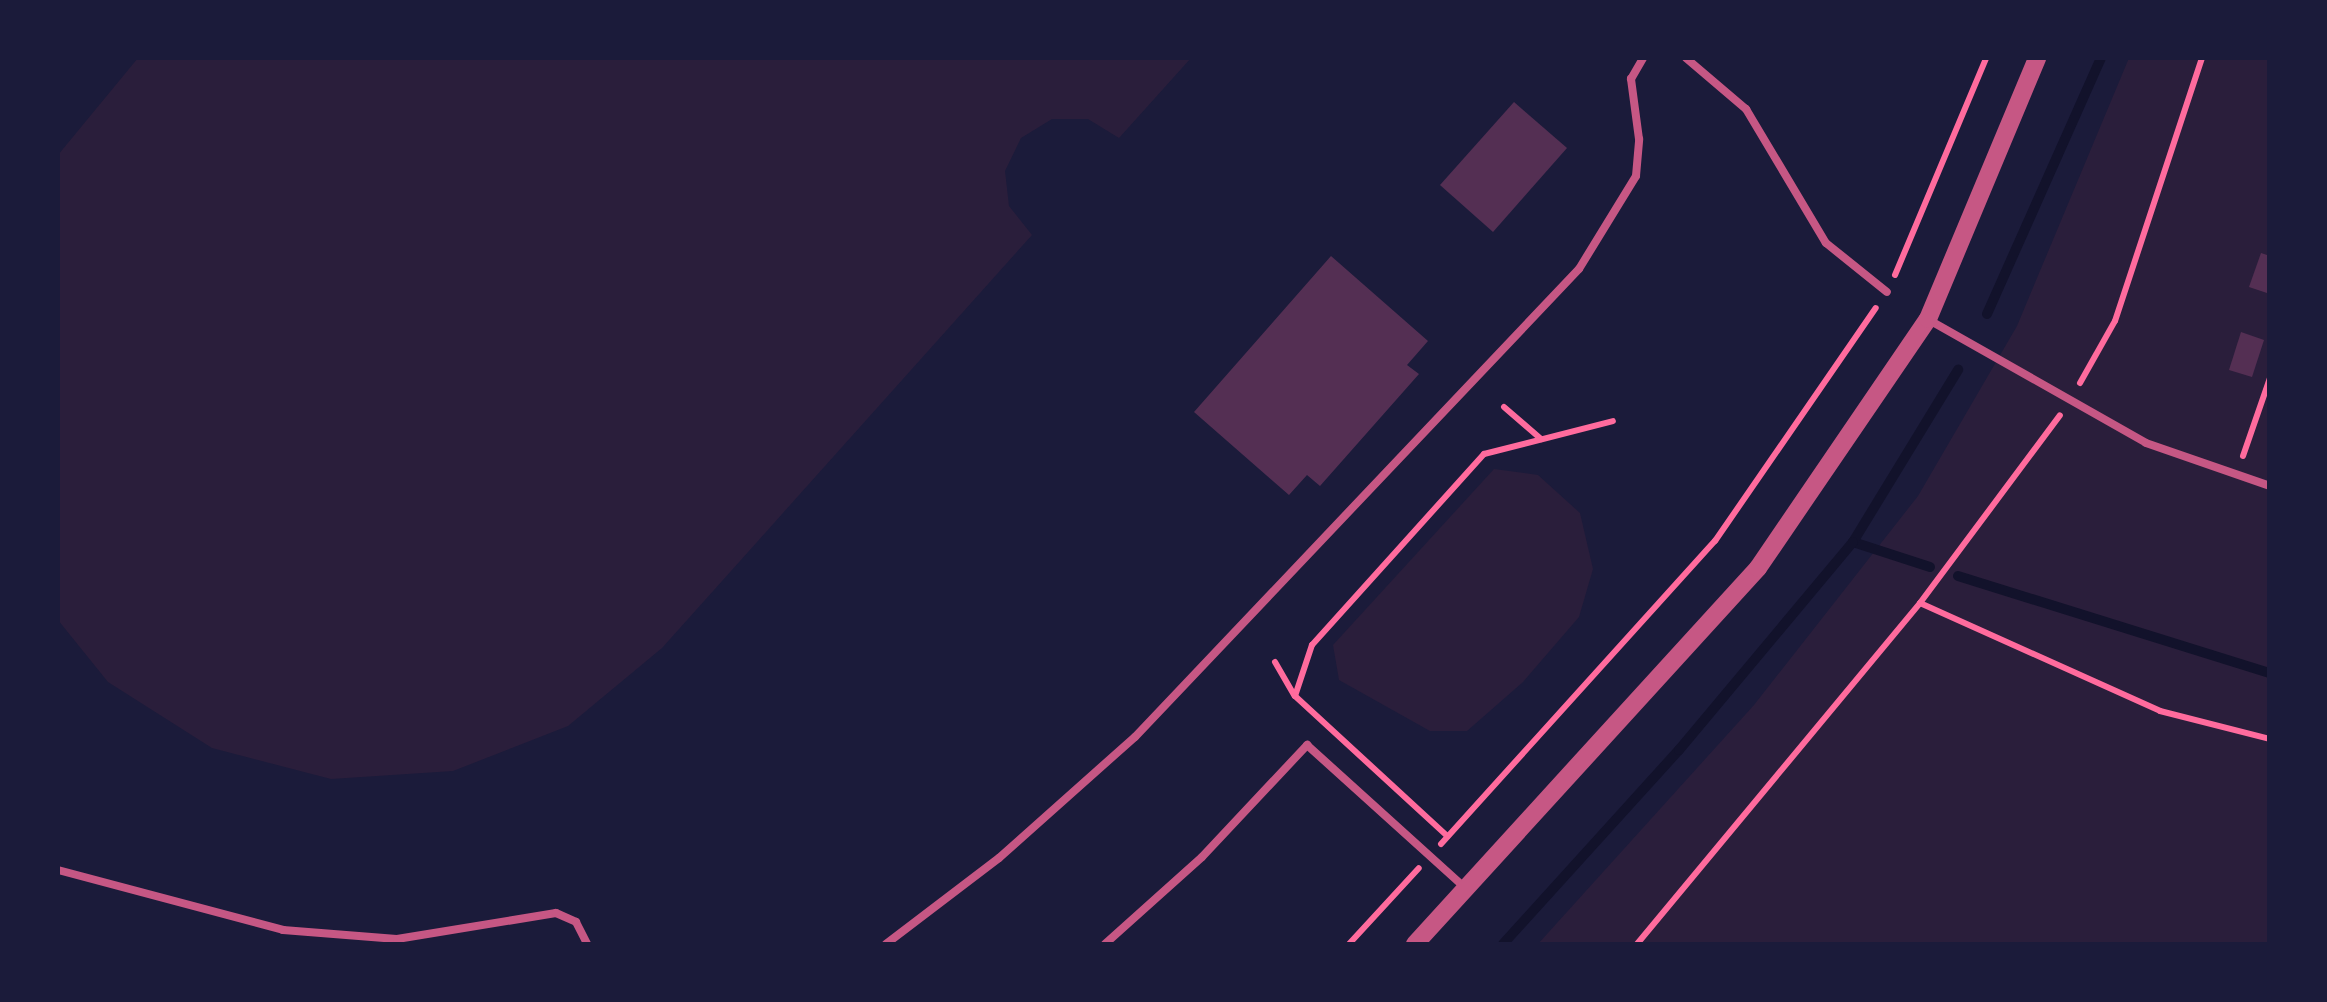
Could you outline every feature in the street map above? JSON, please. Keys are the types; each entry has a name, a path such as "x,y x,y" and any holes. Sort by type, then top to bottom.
{"street":[{"path":"1415,944 1758,568 1928,320 2037,58"}],"lane":[{"path":"886,944 998,858 1135,737 1579,269 1636,176 1639,138 1631,79 1643,58"},
{"path":"1686,58 1746,110 1826,243 1887,292"},
{"path":"1928,320 2146,443 2270,486"},
{"path":"1105,944 1202,856 1307,745 1465,888"},
{"path":"58,870 284,930 397,939 556,912 576,922 587,944"}],"path":[{"path":"1349,944 1715,541 1887,292 1986,58"},
{"path":"1637,944 1920,603 2070,402 2114,321 2202,58"},
{"path":"2237,476 2270,378"},
{"path":"1504,406 1541,440"},
{"path":"1296,696 1312,645 1484,454 1613,421"},
{"path":"1920,603 2160,712 2270,739"},
{"path":"1275,662 1296,696 1447,836"}],"shaded area":[{"path":"138,58 1191,58 1119,138 1088,119 1052,119 1021,138 1005,171 1009,206 1032,235 662,648 568,726 453,771 331,779 212,748 108,682 58,620 58,155"},
{"path":"2129,58 2269,58 2269,944 1538,944 1754,705 1918,496 2017,326"},
{"path":"1494,469 1538,475 1580,513 1593,569 1579,617 1523,682 1467,731 1430,731 1339,680 1333,645"}],"building":[{"path":"1514,102 1567,148 1493,232 1440,185"},
{"path":"2261,253 2270,256 2270,294 2249,287"},
{"path":"1331,256 1428,341 1407,365 1419,374 1320,486 1307,475 1289,495 1194,412"},
{"path":"2241,332 2264,340 2252,377 2229,370"}],"waterway":[{"path":"1987,314 2101,58"},
{"path":"1930,567 1853,542 1958,370"},
{"path":"1503,944 1679,750 1853,542"},
{"path":"1958,576 2270,673"}]}
